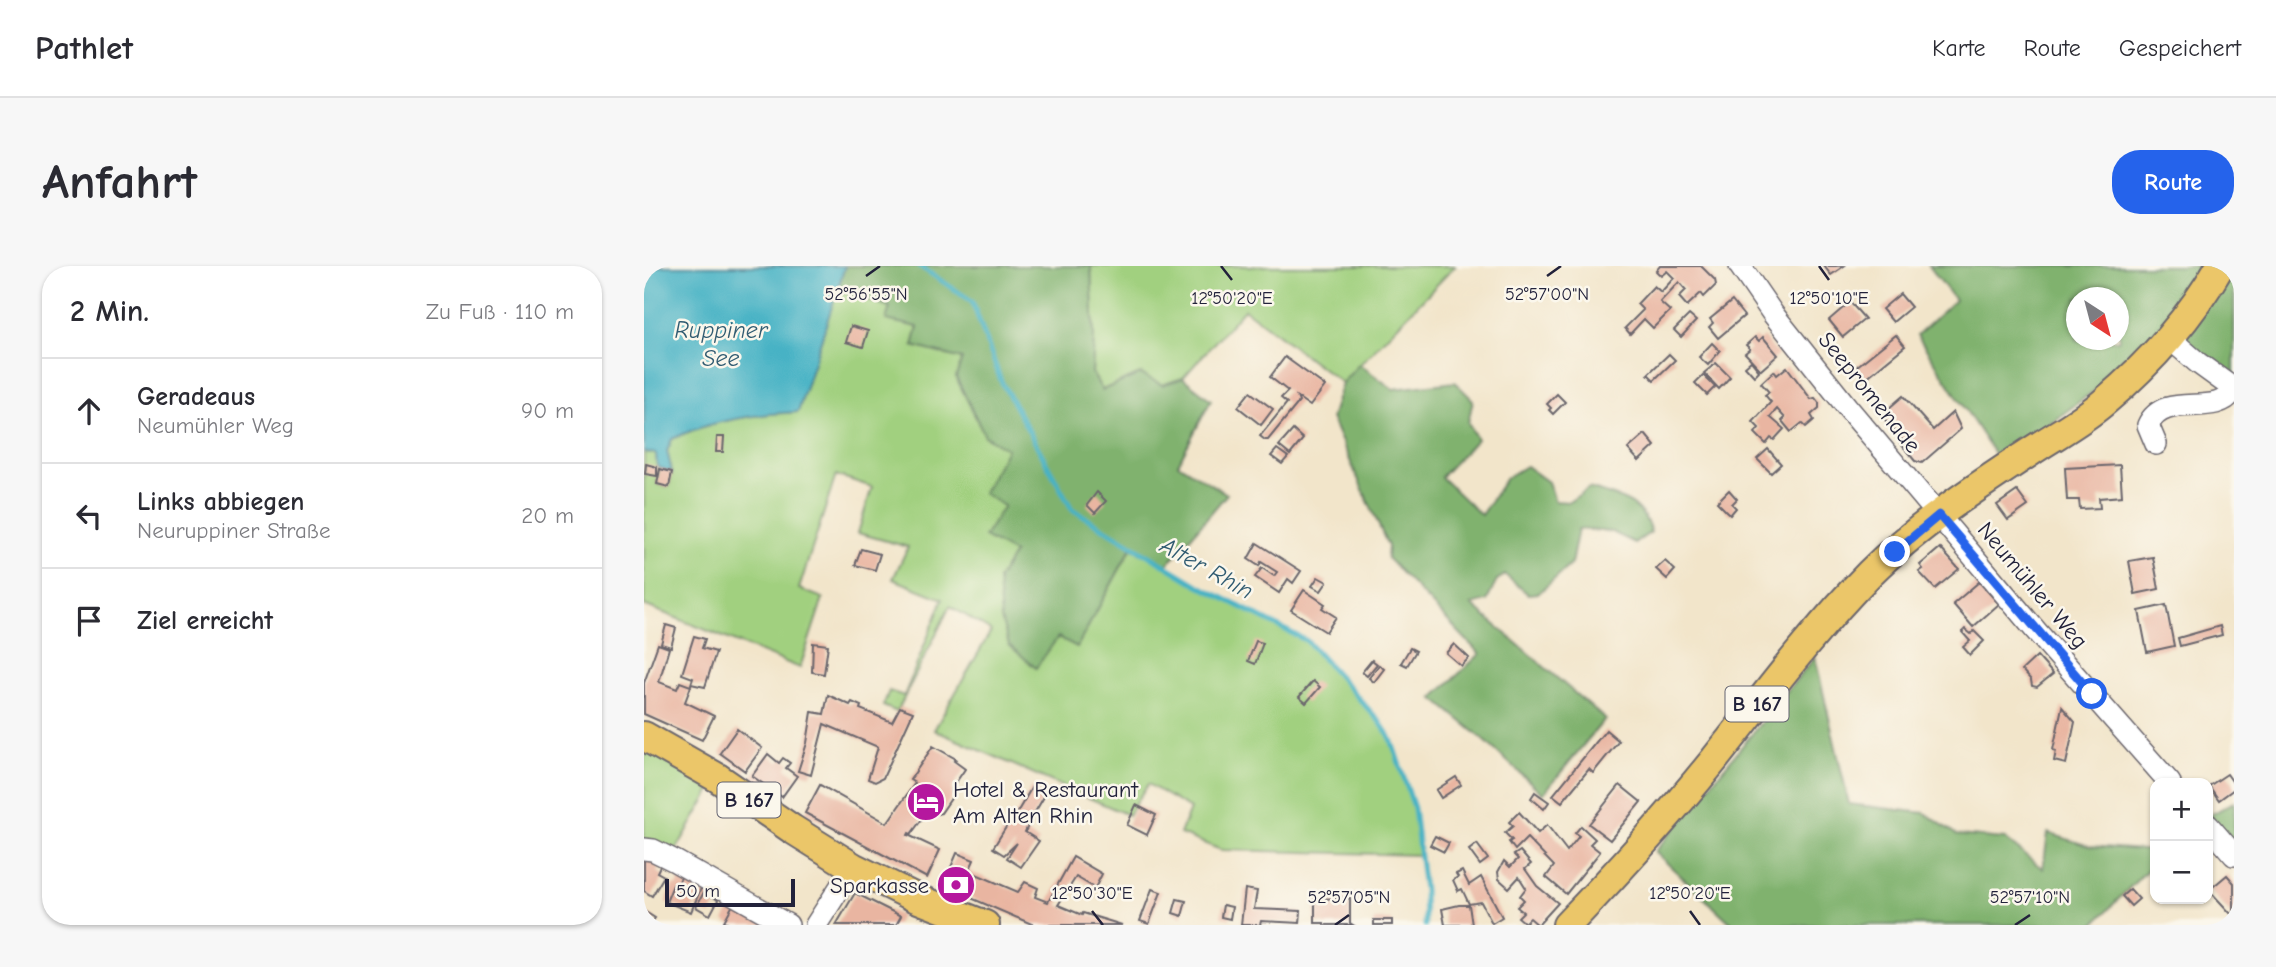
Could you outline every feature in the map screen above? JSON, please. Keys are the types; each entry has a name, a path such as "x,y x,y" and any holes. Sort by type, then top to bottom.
{"main road":[{"name":"B 167","path":"1567,925 1689,790 1826,620 1872,571 1939,515 2102,404 2135,374 2168,337 2210,284 2220,266"},
{"name":"B 167","path":"644,736 718,778 792,829 853,866 916,898 985,925"}],"street":[{"name":"Seepromenade","path":"1740,266 1773,314 1847,407 1939,515"},
{"path":"2156,444 2148,425 2160,410 2174,405 2217,402 2230,397 2234,389 2168,337"},
{"name":"Neumühler Weg","path":"1939,515 2037,632 2167,778"},
{"path":"2213,831 2234,855"},
{"path":"644,849 653,850 675,861 788,925"},
{"path":"816,925 853,866"}],"green space":[{"path":"845,266 1091,266 1094,338 1092,373 1102,390 1141,374 1162,385 1183,378 1211,400 1178,464 1227,494 1167,565 1131,548 1077,647 1058,637 1036,668 1009,645 1001,619 998,579 1014,553 984,537 1004,506 983,493 1007,449 985,436 956,377 962,359 913,346 918,327 886,320 890,307 837,289"},
{"path":"1091,266 1455,266 1342,383 1244,309 1183,378 1162,385 1140,374 1102,390 1092,373 1094,338"},
{"path":"1929,266 2234,266 2234,385 2223,379 2171,324 2129,365 1999,461 1917,335 1955,300"},
{"path":"837,289 890,307 887,320 918,327 913,346 963,359 956,377 986,437 1008,448 1004,506 1014,553 1058,637 1077,647 1132,547 1196,584 1307,641 1380,722 1391,739 1414,808 1420,855 1221,850 1180,834 1190,809 1148,784 1128,815 934,730 991,631 950,606 897,712 883,706 889,691 904,696 943,599 893,579 908,547 858,533 872,487 836,475 799,589 823,598 800,668 644,605 644,452 656,454 657,466 660,469 657,484 669,487 672,472 667,451 672,439 702,427 734,419 798,412"},
{"path":"1359,364 1393,389 1455,382 1473,400 1468,423 1477,439 1441,477 1481,515 1506,478 1526,466 1548,482 1555,501 1569,502 1589,488 1627,501 1635,506 1647,521 1651,532 1635,543 1612,532 1578,529 1571,564 1539,593 1528,594 1505,575 1497,580 1487,601 1472,605 1605,719 1543,794 1433,698 1480,654 1387,558 1388,546 1331,418 1342,383"},
{"path":"1815,657 1849,804 1925,813 1957,835 2005,839 2043,869 2048,833 2089,846 2150,851 2150,867 2093,925 1733,925 1655,852"},
{"path":"644,736 718,778 675,852 644,842"},
{"path":"2234,802 2234,847 2213,822 2213,813"}],"water":[{"name":"Ruppiner See","path":"644,266 845,266 798,412 734,419 687,432 672,439 667,451 672,472 657,467 656,454 644,452"}],"building":[{"path":"1660,266 1701,266 1715,280 1716,285 1704,297 1701,293 1687,306 1679,297 1686,290 1679,282 1660,302 1670,311 1653,328 1644,319 1630,334 1625,328 1643,310 1637,304 1654,286 1661,292 1674,278 1667,271 1661,276 1656,271"},
{"path":"1824,266 1844,266 1831,275"},
{"path":"1900,294 1911,307 1893,322 1882,309"},
{"path":"1732,301 1744,316 1718,338 1709,327 1713,323 1710,319"},
{"path":"1850,302 1865,319 1843,337 1829,320"},
{"path":"1689,315 1696,321 1681,337 1674,330"},
{"path":"851,326 868,331 863,347 846,342"},
{"path":"1896,335 1905,346 1866,378 1856,367"},
{"path":"1755,337 1759,341 1763,337 1778,355 1761,370 1745,353 1750,349 1746,345"},
{"path":"1712,343 1720,351 1708,365 1699,357"},
{"path":"1669,354 1675,360 1654,380 1648,374"},
{"path":"1285,357 1325,386 1310,406 1297,397 1299,402 1268,440 1265,440 1260,436 1287,403 1281,398 1288,391 1270,377"},
{"path":"1751,361 1759,371 1754,376 1745,366"},
{"path":"1716,363 1730,377 1719,389 1704,373"},
{"path":"1787,367 1811,399 1815,398 1819,403 1819,408 1811,415 1814,420 1806,427 1802,423 1791,432 1782,421 1785,418 1777,409 1770,417 1784,429 1766,444 1755,433 1759,428 1753,422 1771,402 1765,395 1769,392 1761,383 1774,371 1777,375"},
{"path":"1703,375 1715,387 1707,395 1695,383"},
{"path":"1250,392 1273,409 1261,425 1238,407"},
{"path":"1557,394 1565,402 1553,414 1547,404"},
{"path":"1903,396 1933,430 1953,412 1961,429 1922,463 1915,461 1900,443 1903,441 1881,415"},
{"path":"1293,430 1303,439 1290,455 1279,446"},
{"path":"1645,434 1655,446 1639,461 1628,449"},
{"path":"717,437 724,437 723,452 716,452"},
{"path":"1277,449 1288,457 1282,464 1271,456"},
{"path":"1768,449 1781,464 1771,473 1757,459"},
{"path":"646,464 657,467 657,476 645,474"},
{"path":"2120,465 2122,496 2099,498 2100,508 2080,509 2079,500 2067,500 2065,468"},
{"path":"660,469 672,472 669,487 657,484"},
{"path":"1729,490 1737,499 1732,504 1736,508 1730,515 1717,502"},
{"path":"2017,491 2028,506 2008,520 1997,505"},
{"path":"1097,492 1106,501 1095,513 1087,505"},
{"path":"1257,543 1301,571 1293,583 1288,579 1279,593 1255,577 1262,568 1274,576 1277,572 1261,562 1259,566 1248,559"},
{"path":"1940,548 1959,569 1935,589 1919,572 1923,569 1920,565"},
{"path":"861,549 880,554 875,570 855,565"},
{"path":"2153,557 2159,589 2135,594 2129,561"},
{"path":"1665,561 1675,570 1667,579 1656,569"},
{"path":"1318,577 1327,582 1321,591 1312,586"},
{"path":"1979,582 1999,604 1973,627 1953,604"},
{"path":"1304,590 1325,604 1322,608 1336,617 1326,632 1291,610"},
{"path":"2166,605 2174,646 2147,652 2139,611"},
{"path":"666,625 676,628 671,647 661,644"},
{"path":"2220,626 2222,635 2180,646 2178,638"},
{"path":"1965,629 1971,634 1974,631 1984,641 1970,655 1963,647 1970,641 1962,632"},
{"path":"694,636 705,639 702,648 716,652 705,687 691,684 693,678 682,674"},
{"path":"1256,641 1263,643 1255,664 1248,661"},
{"path":"813,643 828,645 824,674 812,672"},
{"path":"658,644 669,648 659,682 677,689 680,682 691,686 685,702 714,716 702,740 644,714 644,683"},
{"path":"1454,644 1469,658 1461,666 1446,653"},
{"path":"1410,648 1416,651 1407,666 1401,663"},
{"path":"2037,656 2053,674 2037,687 2032,686 2031,680 2022,670"},
{"path":"1372,660 1377,664 1367,676 1362,672"},
{"path":"1379,665 1384,669 1374,682 1369,678"},
{"path":"1313,681 1320,687 1306,703 1299,697"},
{"path":"828,695 850,705 852,702 861,706 860,709 892,722 900,707 913,712 883,778 875,782 868,779 878,747 824,724 811,775 798,771 807,743 812,712 824,714"},
{"path":"2062,707 2075,722 2066,764 2054,761 2056,751 2053,750"},
{"path":"737,729 762,748 745,771 720,753"},
{"path":"1606,730 1619,741 1593,773 1589,769 1562,802 1553,795"},
{"name":"Hotel & Restaurant Am Alten Rhin","path":"933,746 956,759 954,761 965,769 952,788 952,797 941,813 932,815 928,811 908,835 940,850 927,878 805,813 820,785 887,823 915,783 910,780"},
{"path":"768,754 779,763 783,758 790,763 786,768 797,776 782,797 752,776"},
{"path":"2227,774 2234,784 2234,789 2219,800 2213,792 2213,783"},
{"path":"1456,777 1461,785 1441,798 1436,790"},
{"path":"1620,785 1641,802 1610,840 1589,824"},
{"path":"1032,787 1045,795 1028,824 1015,816"},
{"path":"1535,792 1549,802 1544,809 1531,798"},
{"path":"1136,805 1156,815 1147,835 1127,825"},
{"path":"1519,812 1538,833 1547,825 1567,851 1579,836 1575,833 1581,826 1595,839 1590,844 1600,852 1566,894 1546,877 1554,866 1527,838 1515,850 1509,842 1512,840 1505,833 1513,826 1509,822"},
{"path":"1013,816 1028,826 1025,832 1039,841 1021,867 1007,858 1017,843 1004,855 993,848"},
{"path":"1435,836 1449,843 1444,852 1430,845"},
{"path":"1477,844 1488,859 1480,865 1469,850"},
{"path":"1520,851 1531,864 1525,869 1537,886 1558,903 1538,925 1530,918 1525,923 1518,917 1523,912 1517,907 1524,900 1520,896 1526,888 1519,877 1509,888 1499,879 1498,872 1504,861 1510,867 1518,859 1514,855"},
{"path":"957,853 974,860 969,871 1018,892 1025,882 1038,888 1035,897 1048,902 1073,857 1102,874 1095,888 1076,877 1058,905 1082,915 1083,913 1122,925 1034,925 943,886"},
{"path":"644,858 658,861 660,866 657,872 664,876 652,896 644,891"},
{"path":"1462,871 1469,885 1481,877 1502,917 1492,923 1481,902 1469,904 1462,889 1458,891 1453,880 1458,877 1456,874"},
{"path":"2227,875 2234,883 2232,915 2213,894 2213,887"},
{"path":"685,876 702,886 691,912 666,902 673,885 677,886 681,877"},
{"path":"1152,889 1161,892 1149,924 1140,921"},
{"path":"1245,889 1257,891 1254,909 1301,911 1300,923 1261,921 1260,925 1241,925"},
{"path":"2130,889 2139,899 2131,906 2122,896"},
{"path":"704,892 718,900 710,915 696,907"},
{"path":"855,893 901,916 896,925 836,925"},
{"path":"1350,898 1350,923 1353,925 1315,923 1315,899"},
{"path":"1177,899 1186,901 1182,916 1173,913"},
{"path":"735,901 782,925 732,925 724,921"},
{"path":"1223,905 1232,907 1230,919 1221,917"},
{"path":"1469,905 1472,925 1445,925 1442,909"},
{"path":"644,911 655,918 650,925 644,925"},
{"path":"1374,920 1392,920 1392,925 1374,925"}],"waterway":[{"name":"Alter Rhin","path":"919,266 972,301 1001,381 1072,509 1196,584 1307,641 1380,722 1391,739 1414,808 1424,890 1425,925"}],"place":[{"name":"Hotel & Restaurant Am Alten Rhin","path":"926,802"},
{"name":"Sparkasse","path":"956,885"}],"route":[{"path":"1895,552 1939,515 2092,694"}]}
